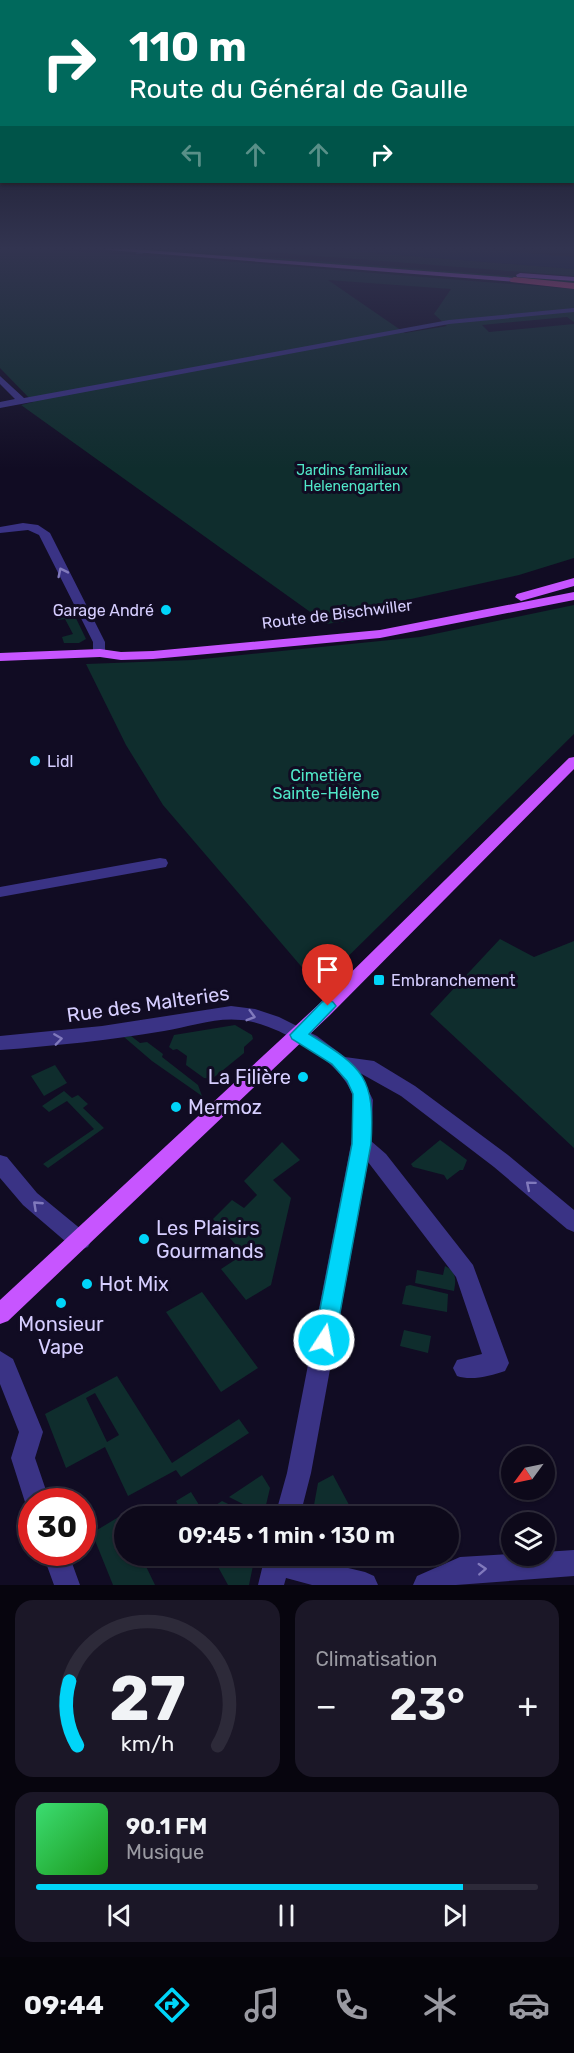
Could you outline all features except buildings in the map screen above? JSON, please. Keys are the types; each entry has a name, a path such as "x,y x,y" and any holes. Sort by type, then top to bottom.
{"main road":[{"name":"Route de Bischwiller","path":"100,653 122,648 207,645 389,626 515,598 574,582"},
{"name":"Route de Bischwiller","path":"0,657 100,653 122,656 185,653 369,635 574,596"},
{"path":"0,1314 298,1035 574,761"}],"street":[{"path":"0,405 460,321"},
{"path":"0,379 22,401"},
{"path":"0,530 34,526 44,533 99,642 100,653"},
{"path":"0,892 160,863"},
{"name":"Rue des Malteries","path":"0,1043 49,1041 244,1013 282,1026 344,1064"},
{"path":"291,1506 299,1473 362,1144 362,1094 354,1077 344,1064"},
{"path":"344,1064 367,1065 408,1091 501,1161 574,1223"},
{"path":"362,1144 379,1160 465,1272 497,1363 465,1368"},
{"path":"0,1163 30,1199 80,1240"},
{"path":"0,1362 5,1367 31,1432 23,1458 33,1488"},
{"path":"426,1585 460,1570 574,1563"},
{"path":"61,1566 67,1585"},
{"path":"275,1568 349,1583"}],"green space":[{"name":"Jardins familiaux Helenengarten","path":"0,321 388,321 405,333 447,326 442,321 525,321 482,325 489,332 574,324 574,558 519,575 402,601 383,615 327,624 21,405 33,402 0,368"},
{"name":"Cimetière Sainte-Hélène","path":"574,605 574,734 318,986 163,805 126,745 86,664 193,660 420,637"},
{"path":"73,612 86,639 79,643 64,643 62,637 73,634 65,619 58,620 56,616"},
{"path":"500,939 534,957 574,941 574,1148 430,1014"},
{"path":"235,1025 252,1035 253,1039 244,1047 244,1053 212,1079 204,1078 186,1065 187,1056 169,1047 174,1035"},
{"path":"131,1036 140,1043 147,1042 163,1054 162,1057 198,1085 202,1096 152,1061 124,1037"},
{"path":"55,1065 67,1083 44,1096 31,1076"},
{"path":"64,1091 72,1098 78,1095 88,1104 83,1108 104,1128 48,1168 43,1164 94,1129 67,1101 49,1112 42,1106"},
{"path":"440,1140 467,1160 463,1170 447,1180 444,1175 413,1167 411,1164"},
{"path":"282,1142 300,1160 273,1180 291,1198 271,1285 246,1300 221,1269 244,1254 213,1219 232,1200 244,1208 257,1195 244,1181"},
{"path":"445,1266 452,1271 455,1277 454,1291 415,1283 417,1270 443,1275"},
{"path":"406,1286 448,1294 447,1312 402,1304"},
{"path":"202,1292 258,1368 221,1392 166,1312"},
{"path":"404,1330 431,1336 428,1353 400,1346"},
{"path":"117,1376 172,1463 239,1419 249,1433 181,1477 176,1470 128,1496 105,1447 66,1468 45,1414","holes":["95,1393 119,1435 107,1442 86,1398"]},
{"path":"262,1475 270,1488 266,1505 245,1505 229,1497"},
{"path":"333,1475 350,1506 314,1506 318,1483"},
{"path":"191,1492 200,1506 179,1506 176,1501"},
{"path":"222,1501 232,1506 214,1506"},
{"path":"114,1520 114,1566 146,1566 155,1585 113,1585 96,1543 96,1531"},
{"path":"218,1566 253,1566 249,1585 228,1585"}],"place":[{"name":"Garage André","path":"166,610"},
{"name":"Lidl","path":"35,761"},
{"name":"Embranchement","path":"379,980"},
{"name":"La Filière","path":"303,1077"},
{"name":"Mermoz","path":"176,1107"},
{"name":"Les Plaisirs Gourmands","path":"144,1239"},
{"name":"Hot Mix","path":"87,1284"},
{"name":"Monsieur Vape","path":"61,1303"}],"route":[{"path":"324,1340 362,1144 363,1123 362,1094 354,1077 344,1064 298,1035 328,1006"}]}
